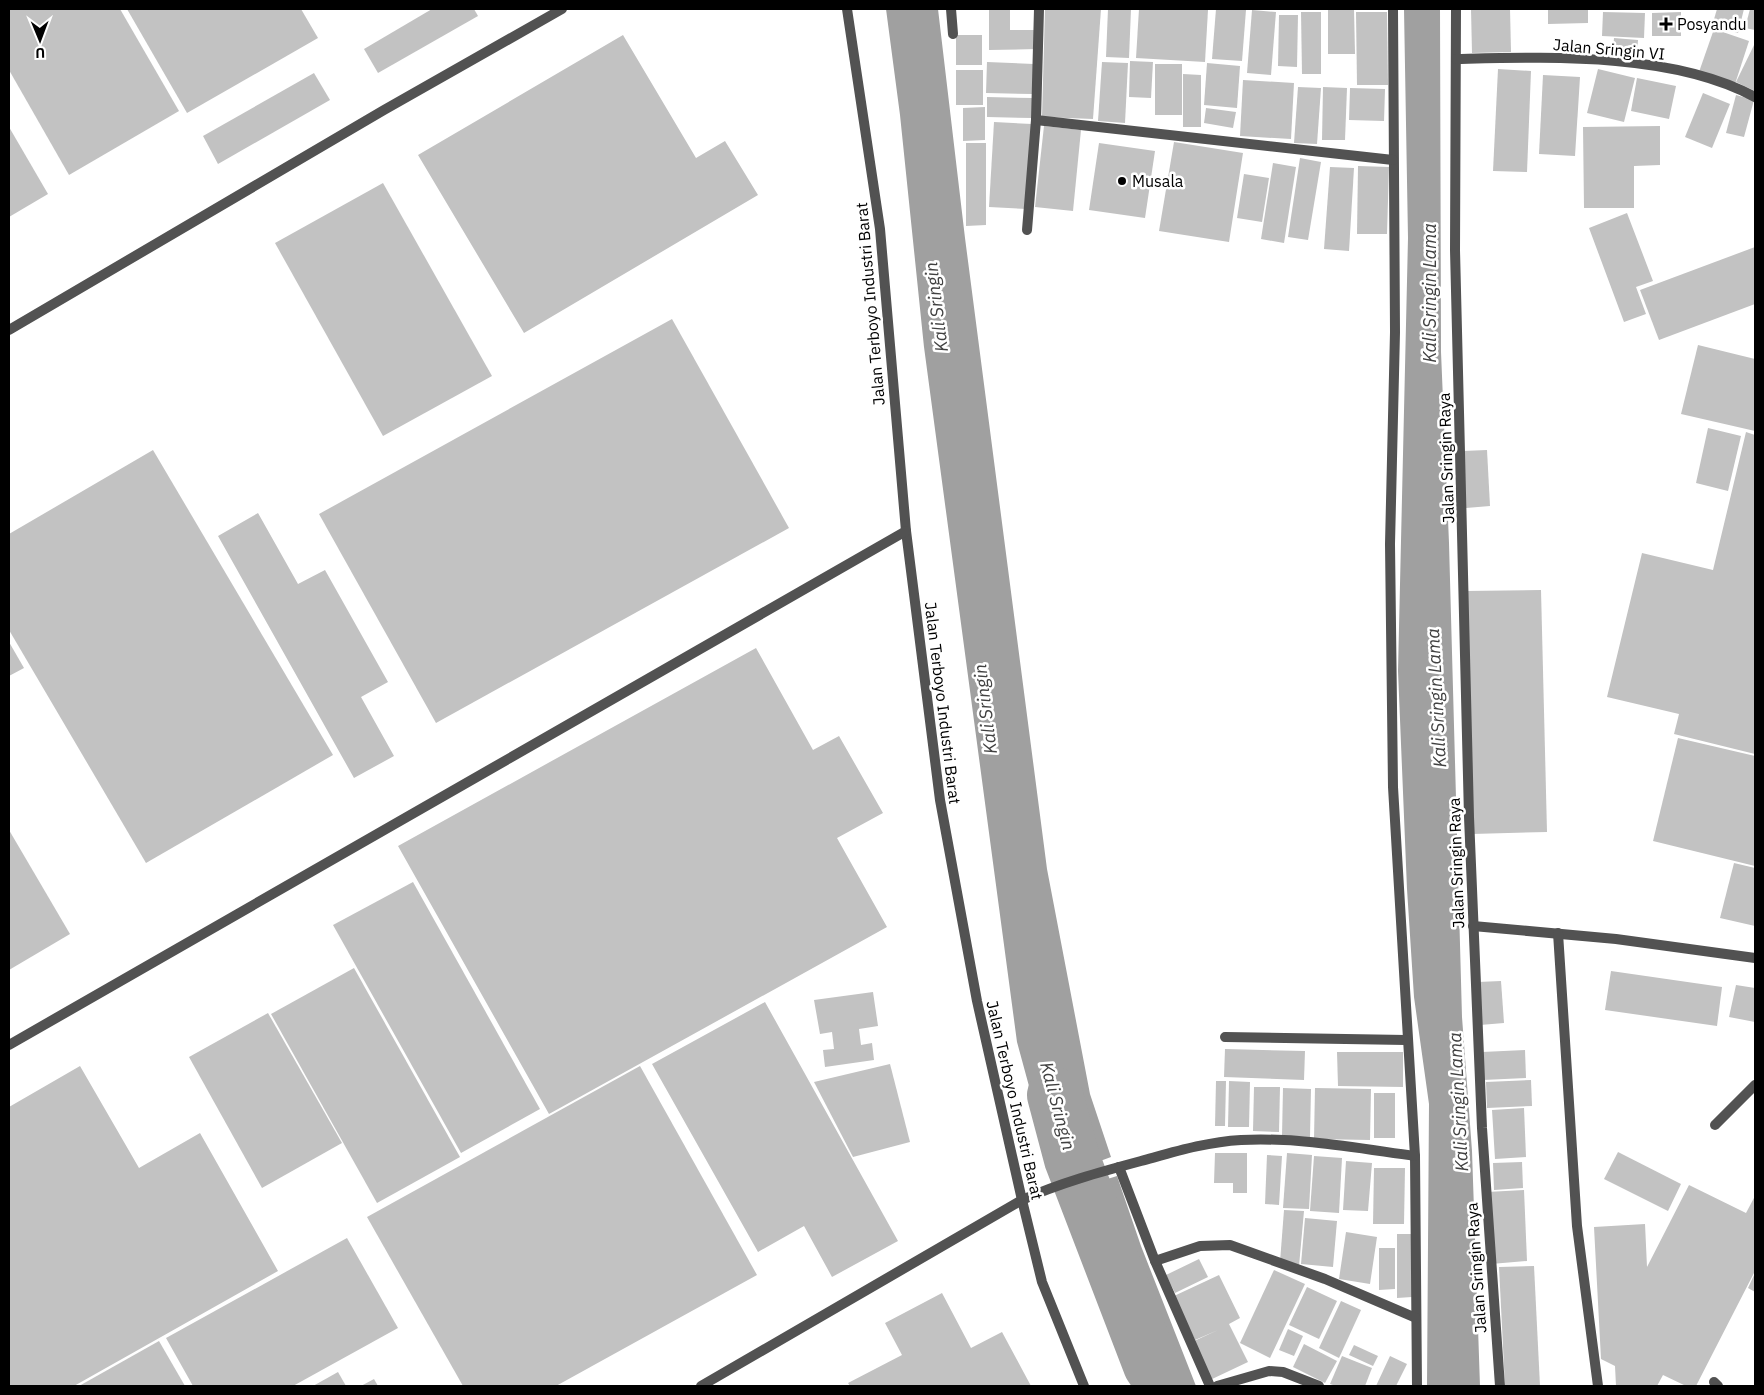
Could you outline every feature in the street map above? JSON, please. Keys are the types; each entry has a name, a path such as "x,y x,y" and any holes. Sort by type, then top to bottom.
{"street":[{"path":"9,330 384,110 562,9"},
{"name":"Jalan Terboyo Industri Barat","path":"847,9 880,229 906,531 940,800 977,1001 1042,1282 1084,1386"},
{"path":"951,9 953,34"},
{"path":"1027,230 1036,120 1039,9"},
{"path":"1393,9 1396,332 1390,544 1393,787 1406,1040 1415,1156 1417,1386"},
{"name":"Jalan Sringin Raya","path":"1456,9 1455,250 1473,926 1482,1128 1500,1386"},
{"name":"Jalan Sringin VI","path":"1456,59 1534,57 1656,67 1686,72 1755,97"},
{"path":"1036,120 1393,160"},
{"path":"9,1045 906,531"},
{"path":"1473,926 1558,933 1755,958"},
{"path":"1558,933 1577,1226 1598,1386"},
{"path":"1225,1036 1406,1040"},
{"path":"1715,1125 1755,1085"},
{"path":"701,1386 1022,1200 1043,1190 1116,1167 1205,1143 1242,1140 1290,1140 1415,1156"},
{"path":"1116,1167 1210,1386"},
{"path":"1156,1261 1200,1246 1230,1245 1325,1279 1416,1318"},
{"path":"1217,1386 1269,1371 1283,1372 1298,1382 1319,1386"}],"water":[{"path":"886,9 938,9 965,238 1047,869 1090,1094 1111,1157 1054,1178 1017,1042 924,347 900,115"},
{"name":"Kali Sringin Lama","path":"1404,9 1440,9 1441,352 1449,543 1462,1017 1472,1151 1480,1386 1427,1386 1429,1104 1414,997 1407,889 1398,671 1408,238"},
{"path":"1117,1176 1141,1246 1196,1386 1138,1386 1078,1244 1060,1194"}],"building":[{"path":"9,9 120,9 179,111 69,175 9,70"},
{"path":"127,9 301,9 318,38 187,113"},
{"path":"432,9 474,9 478,16 378,73 364,49"},
{"path":"989,9 1010,9 1010,30 1037,30 1037,49 989,50"},
{"path":"1045,9 1101,9 1093,119 1042,117"},
{"path":"1108,9 1131,9 1129,58 1106,57"},
{"path":"1139,9 1208,10 1205,62 1136,58"},
{"path":"1216,9 1246,10 1242,61 1212,59"},
{"path":"1328,9 1354,9 1355,54 1328,54"},
{"path":"1471,9 1510,9 1511,52 1472,53"},
{"path":"1548,9 1588,9 1588,23 1548,24"},
{"path":"1717,9 1744,9 1738,33 1712,26"},
{"path":"1750,9 1755,9 1755,30 1745,28"},
{"path":"1252,10 1276,12 1271,75 1247,73"},
{"path":"1301,12 1321,12 1321,74 1302,74"},
{"path":"1356,12 1387,12 1388,85 1357,85"},
{"path":"1603,12 1645,13 1644,38 1602,36"},
{"name":"Posyandu","path":"1681,12 1681,36 1652,36 1652,13"},
{"path":"1279,15 1298,15 1297,67 1278,66"},
{"path":"1714,29 1749,41 1735,84 1699,72"},
{"path":"623,35 696,158 725,141 758,195 524,333 418,155"},
{"path":"956,35 982,35 982,65 956,65"},
{"path":"1614,38 1638,40 1637,52 1613,50"},
{"path":"1755,43 1755,91 1736,82"},
{"path":"1130,61 1153,62 1151,98 1129,97"},
{"path":"987,62 1034,64 1033,94 986,93"},
{"path":"1102,62 1128,63 1125,123 1098,121"},
{"path":"1207,63 1240,66 1237,108 1204,105"},
{"path":"1155,64 1182,64 1182,115 1155,115"},
{"path":"1498,69 1531,71 1527,172 1493,171"},
{"path":"1598,69 1635,78 1624,122 1587,113"},
{"path":"956,70 983,70 983,105 956,105"},
{"path":"314,73 330,100 218,164 203,136"},
{"path":"1183,74 1201,75 1201,127 1183,127"},
{"path":"1543,75 1580,77 1575,156 1539,154"},
{"path":"1637,78 1676,86 1669,119 1631,111"},
{"path":"1243,80 1294,83 1291,139 1240,136"},
{"path":"1298,87 1321,88 1317,144 1294,143"},
{"path":"1323,87 1347,88 1345,140 1322,140"},
{"path":"1350,88 1385,89 1384,121 1349,120"},
{"path":"1703,93 1730,104 1712,148 1685,137"},
{"path":"1736,95 1754,100 1744,137 1726,133"},
{"path":"987,97 1033,98 1033,118 987,117"},
{"path":"985,107 985,140 963,141 963,108"},
{"path":"1206,108 1236,112 1233,128 1204,123"},
{"path":"994,122 1032,124 1027,209 989,207"},
{"path":"1044,126 1081,130 1073,211 1035,207"},
{"path":"1660,126 1660,165 1634,166 1634,208 1584,208 1583,127"},
{"path":"9,127 48,194 9,217"},
{"path":"1174,142 1243,153 1229,242 1159,231"},
{"path":"966,143 986,143 986,225 966,226"},
{"name":"Musala","path":"1099,143 1155,151 1145,218 1089,210"},
{"path":"1300,158 1321,162 1308,240 1288,237"},
{"path":"1273,163 1296,167 1284,243 1261,239"},
{"path":"1358,166 1389,167 1387,234 1357,234"},
{"path":"1330,167 1354,168 1349,251 1324,249"},
{"path":"1244,174 1269,178 1262,222 1237,218"},
{"path":"383,183 492,376 383,436 275,243"},
{"path":"1627,213 1653,281 1636,287 1646,314 1624,322 1589,228"},
{"path":"1755,247 1755,304 1659,340 1640,290"},
{"path":"672,319 789,528 436,723 319,514"},
{"path":"1698,345 1755,359 1755,431 1681,414"},
{"path":"1708,428 1741,436 1728,491 1696,483"},
{"path":"1746,432 1755,435 1755,754 1674,734 1679,714 1607,697 1642,553 1713,570"},
{"path":"153,450 333,755 146,863 9,630 9,534"},
{"path":"1487,450 1490,506 1466,508 1463,451"},
{"path":"258,513 298,584 325,570 388,682 361,697 394,756 354,778 218,536"},
{"path":"1541,590 1547,832 1472,834 1466,591"},
{"path":"9,642 24,668 9,676"},
{"path":"756,648 813,750 839,736 883,813 837,838 887,927 549,1114 398,846"},
{"path":"1678,738 1755,756 1755,866 1653,841"},
{"path":"9,830 70,934 9,970"},
{"path":"1734,863 1755,868 1755,926 1720,918"},
{"path":"413,882 540,1109 461,1153 333,925"},
{"path":"354,968 460,1157 377,1203 271,1014"},
{"path":"1611,971 1722,987 1717,1026 1605,1010"},
{"path":"1501,981 1504,1023 1480,1025 1478,982"},
{"path":"1736,985 1755,988 1755,1022 1729,1017"},
{"path":"873,992 878,1026 859,1029 861,1045 872,1043 874,1060 825,1067 823,1050 834,1049 832,1032 820,1034 814,1000"},
{"path":"765,1002 898,1241 832,1277 804,1226 758,1252 652,1064"},
{"path":"268,1013 342,1143 262,1188 189,1057"},
{"path":"1225,1049 1305,1051 1304,1080 1224,1077"},
{"path":"1525,1050 1526,1078 1483,1080 1482,1052"},
{"path":"1337,1052 1403,1052 1403,1087 1338,1086"},
{"path":"890,1064 910,1142 853,1157 814,1082"},
{"path":"80,1066 139,1168 200,1133 278,1271 74,1386 9,1386 9,1107"},
{"path":"640,1066 757,1275 556,1386 463,1386 367,1217"},
{"path":"1531,1080 1532,1106 1487,1108 1486,1082"},
{"path":"1216,1081 1226,1081 1225,1126 1215,1126"},
{"path":"1229,1081 1250,1082 1249,1127 1228,1127"},
{"path":"1254,1087 1280,1087 1279,1132 1253,1131"},
{"path":"1283,1088 1311,1089 1310,1137 1282,1136"},
{"path":"1315,1088 1371,1089 1370,1140 1314,1139"},
{"path":"1374,1093 1395,1093 1395,1138 1374,1138"},
{"path":"1524,1108 1526,1157 1495,1159 1492,1110"},
{"path":"1618,1152 1681,1184 1668,1211 1604,1179"},
{"path":"1215,1153 1247,1153 1247,1193 1233,1193 1233,1183 1214,1183"},
{"path":"1287,1153 1312,1155 1309,1209 1283,1208"},
{"path":"1267,1155 1282,1156 1279,1205 1265,1204"},
{"path":"1314,1156 1342,1158 1339,1213 1310,1211"},
{"path":"1346,1161 1372,1163 1368,1211 1343,1210"},
{"path":"1522,1162 1523,1188 1494,1190 1493,1163"},
{"path":"1374,1168 1405,1168 1404,1224 1373,1224"},
{"path":"1689,1185 1746,1213 1755,1196 1755,1271 1696,1386 1686,1386 1663,1375 1657,1386 1616,1386 1615,1366 1601,1359 1594,1227 1645,1224 1647,1267"},
{"path":"1524,1190 1527,1261 1491,1264 1487,1192"},
{"path":"1284,1210 1304,1211 1299,1266 1280,1262"},
{"path":"1305,1218 1337,1221 1333,1267 1301,1264"},
{"path":"1346,1232 1377,1237 1370,1284 1339,1279"},
{"path":"1397,1234 1412,1234 1412,1297 1397,1298"},
{"path":"347,1238 398,1328 293,1386 193,1386 166,1338"},
{"path":"1379,1248 1395,1248 1395,1289 1379,1290"},
{"path":"1199,1259 1208,1277 1175,1293 1166,1275"},
{"path":"1534,1266 1540,1386 1505,1386 1499,1267"},
{"path":"1274,1270 1305,1284 1270,1358 1240,1343"},
{"path":"1755,1273 1755,1292 1748,1288"},
{"path":"1219,1275 1240,1318 1229,1324 1248,1362 1210,1380 1192,1342 1218,1330 1195,1340 1174,1296"},
{"path":"1307,1287 1337,1301 1319,1339 1289,1325"},
{"path":"942,1293 971,1348 1002,1332 1031,1386 850,1386 848,1383 902,1355 885,1323"},
{"path":"1341,1301 1361,1310 1339,1358 1319,1348"},
{"path":"1288,1329 1303,1336 1294,1356 1279,1350"},
{"path":"159,1341 185,1386 79,1386"},
{"path":"1304,1344 1337,1361 1325,1383 1293,1367"},
{"path":"1354,1345 1378,1356 1373,1366 1349,1355"},
{"path":"1342,1356 1372,1368 1365,1386 1336,1386 1330,1384"},
{"path":"1390,1356 1407,1364 1396,1386 1376,1386"},
{"path":"338,1372 346,1386 313,1386"},
{"path":"374,1379 378,1386 361,1386"}],"waterway":[{"name":"Kali Sringin","path":"1055,1095 1072,1159 1151,1365 1165,1386"}],"place":[{"name":"Posyandu","path":"1666,24"},
{"name":"Musala","path":"1122,181"}]}
